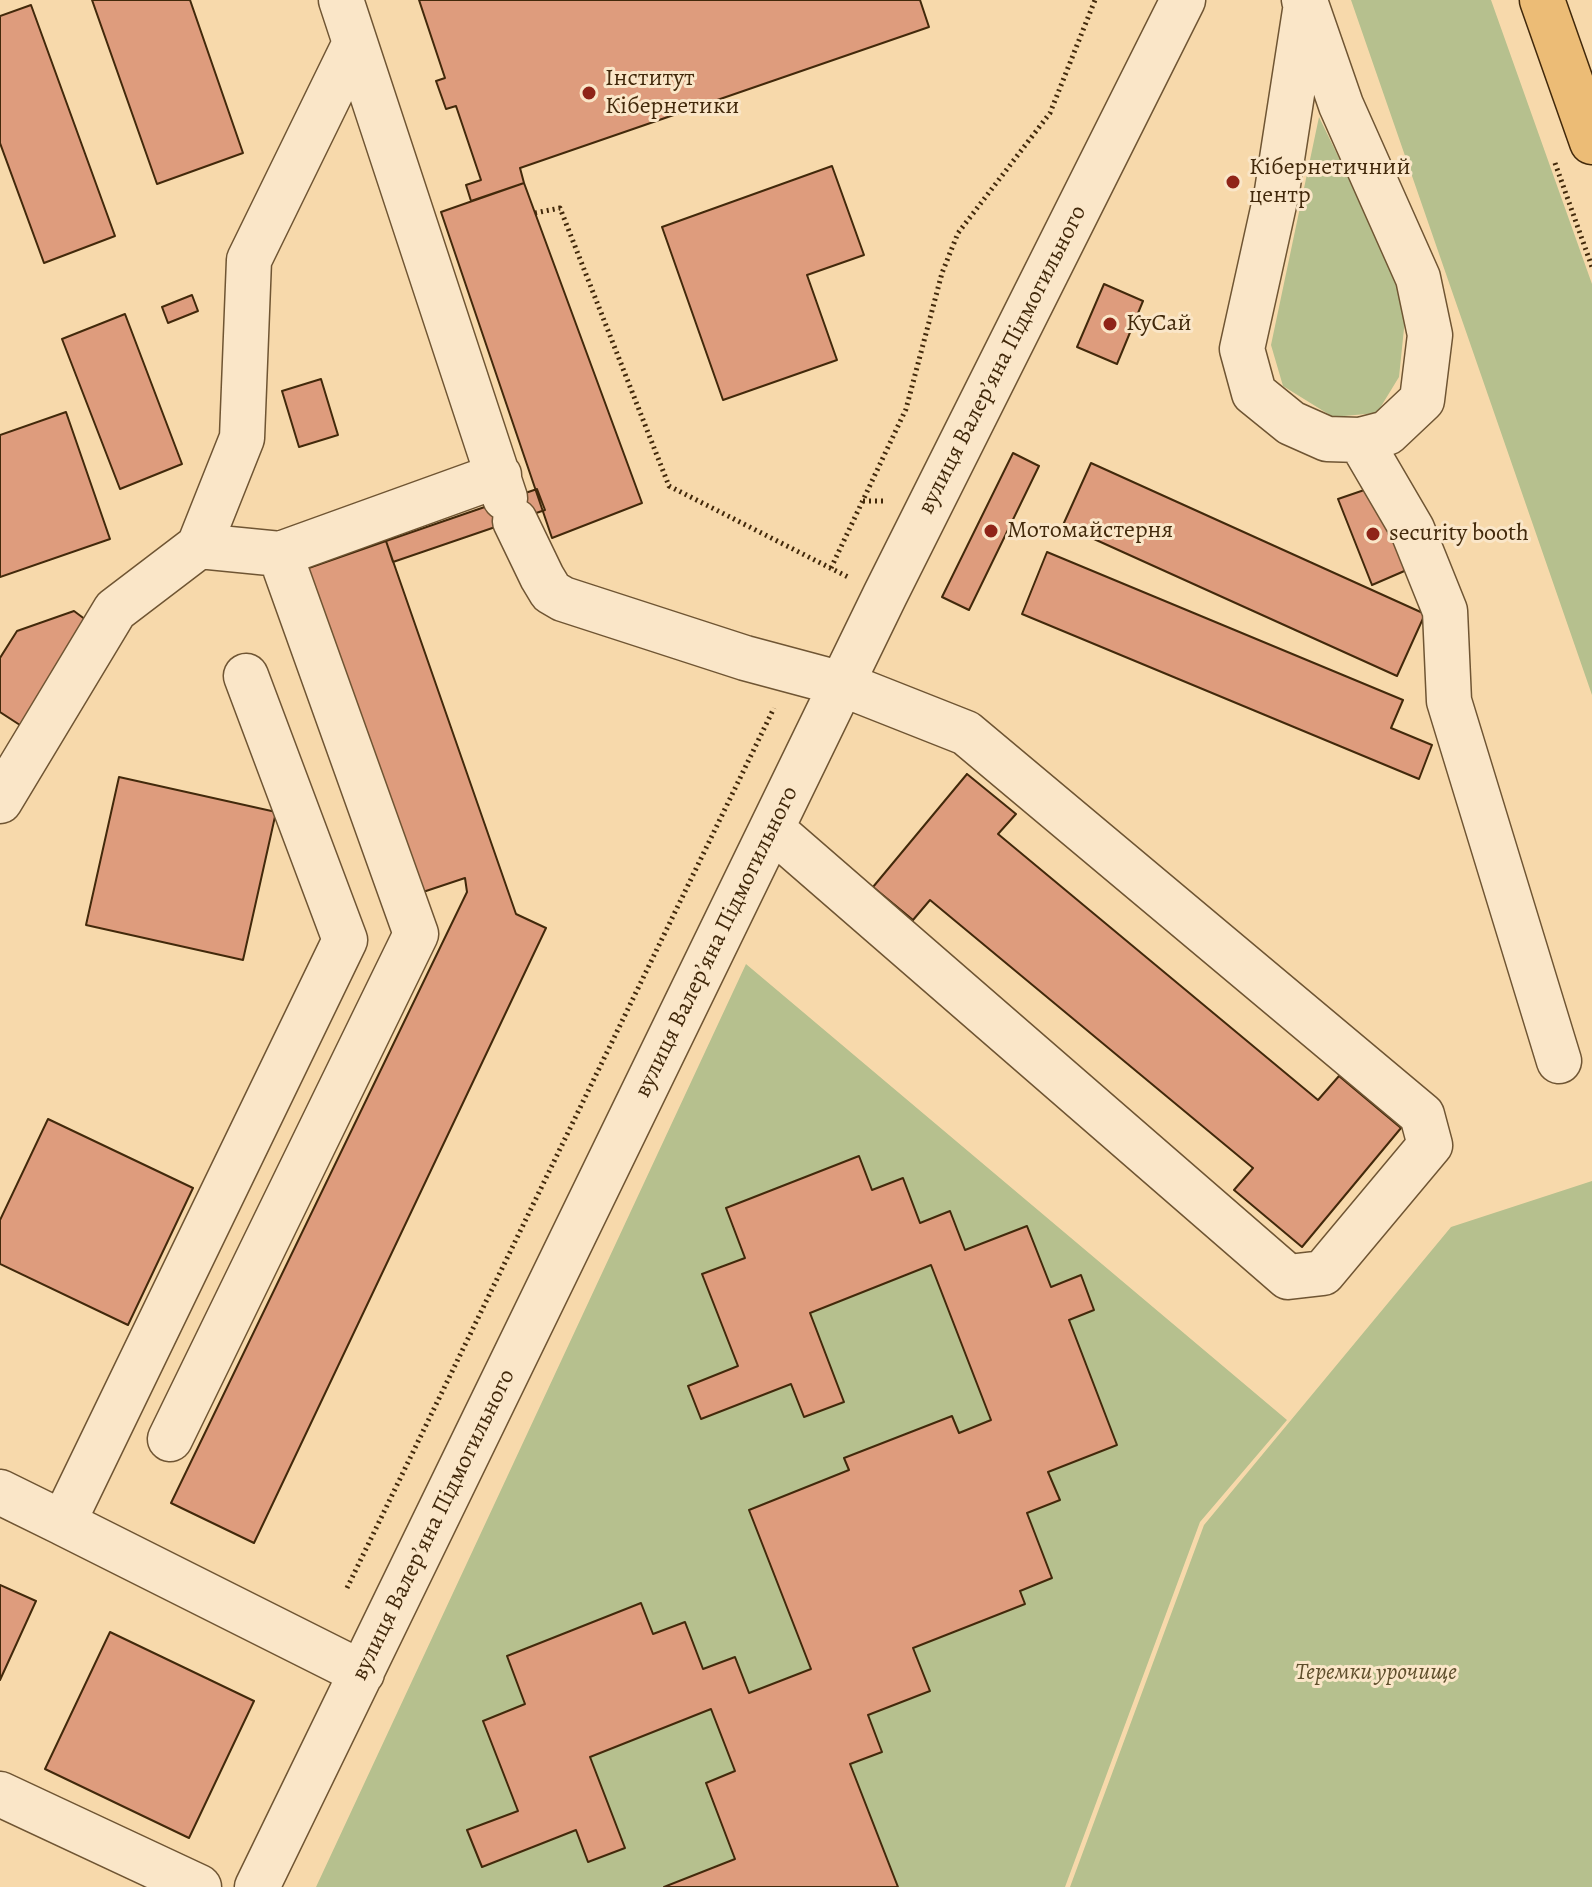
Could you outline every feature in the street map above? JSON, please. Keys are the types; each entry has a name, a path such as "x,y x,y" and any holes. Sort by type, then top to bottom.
{"highway":[{"path":"1542,0 1592,142"}],"street":[{"path":"341,0 506,498 551,592 563,599 842,684 966,733 1422,1115 1430,1145 1323,1273 1288,1277 772,829"},
{"name":"вулиця Валерʼяна Підмогильного","path":"257,1887 885,595 1183,0"},
{"path":"1305,2 1341,105 1418,278 1430,335 1422,400 1387,433 1360,440 1327,439 1291,423 1254,393 1242,349 1277,191 1305,2"},
{"path":"0,801 115,610 199,546 242,438 249,260 355,43"},
{"path":"1360,440 1412,529 1445,611 1449,701 1559,1061"},
{"path":"199,546 280,554 506,498"},
{"path":"170,1439 416,934 280,554"},
{"path":"63,1523 345,940 246,676"},
{"path":"0,1492 362,1673"},
{"path":"0,1794 199,1887"}],"path":[{"path":"831,568 906,409 942,273 958,233 1050,113 1095,0"},
{"path":"535,213 560,208 669,486 885,595"},
{"path":"347,1588 792,671"}],"green space":[{"path":"1351,0 1491,0 1592,284 1592,695"},
{"path":"1319,117 1396,275 1405,319 1399,377 1377,413 1333,417 1283,386 1271,345"},
{"path":"746,964 1287,1420 1200,1522 1065,1887 316,1887"},
{"name":"Теремки урочище","path":"1592,1181 1592,1887 1070,1887 1204,1525 1451,1227"}],"building":[{"path":"92,0 190,0 243,153 157,184"},
{"name":"Інститут Кібернетики","path":"419,0 920,0 929,27 520,168 524,183 471,201 466,185 481,180 456,106 446,109 436,81 445,78"},
{"path":"31,5 115,236 44,263 0,143 0,16"},
{"path":"832,166 864,255 807,275 837,360 723,400 662,227"},
{"path":"524,183 642,503 552,538 441,212"},
{"name":"КуСай","path":"1104,284 1143,301 1117,364 1077,347"},
{"path":"192,295 198,311 168,323 162,307"},
{"path":"125,314 182,464 120,489 62,339"},
{"path":"321,379 338,435 299,447 282,391"},
{"path":"66,412 110,539 0,577 0,435"},
{"name":"Мотомайстерня","path":"1013,453 1039,466 969,610 942,597"},
{"path":"1091,463 1425,614 1397,676 1063,525"},
{"name":"security booth","path":"1373,487 1409,569 1372,585 1338,499"},
{"path":"537,489 545,510 393,562 386,541"},
{"path":"386,541 516,914 546,928 254,1543 171,1503 467,892 465,878 417,894 303,570"},
{"path":"1047,552 1403,700 1391,728 1432,745 1419,779 1022,614"},
{"path":"74,611 90,623 23,727 0,712 0,658 17,631"},
{"path":"967,774 1016,814 998,834 1318,1100 1339,1076 1401,1128 1302,1247 1234,1190 1253,1168 930,900 913,920 873,887"},
{"path":"119,777 276,812 243,960 86,925"},
{"path":"48,1119 193,1188 128,1325 0,1264 0,1220"},
{"path":"859,1156 872,1190 903,1178 920,1223 950,1211 965,1250 1027,1226 1051,1287 1081,1275 1094,1310 1069,1320 1117,1445 1048,1472 1060,1500 1027,1513 1052,1578 1020,1591 1025,1604 913,1648 930,1691 868,1715 882,1752 850,1764 898,1887 664,1887 735,1859 706,1783 735,1771 711,1709 590,1757 625,1848 588,1862 576,1830 482,1867 467,1830 518,1811 483,1721 525,1704 507,1656 641,1603 653,1634 685,1622 703,1669 735,1657 749,1693 811,1669 749,1510 849,1470 844,1458 952,1416 959,1433 991,1420 931,1265 810,1313 844,1402 804,1417 791,1384 701,1419 688,1386 738,1366 702,1274 745,1258 726,1208"},
{"path":"0,1585 36,1601 0,1680"},
{"path":"110,1632 254,1701 189,1838 45,1769"}],"place":[{"name":"Інститут Кібернетики","path":"589,93"},
{"name":"Кібернетичний центр","path":"1233,182"},
{"name":"КуСай","path":"1110,324"},
{"name":"Мотомайстерня","path":"991,531"},
{"name":"security booth","path":"1373,534"}]}
